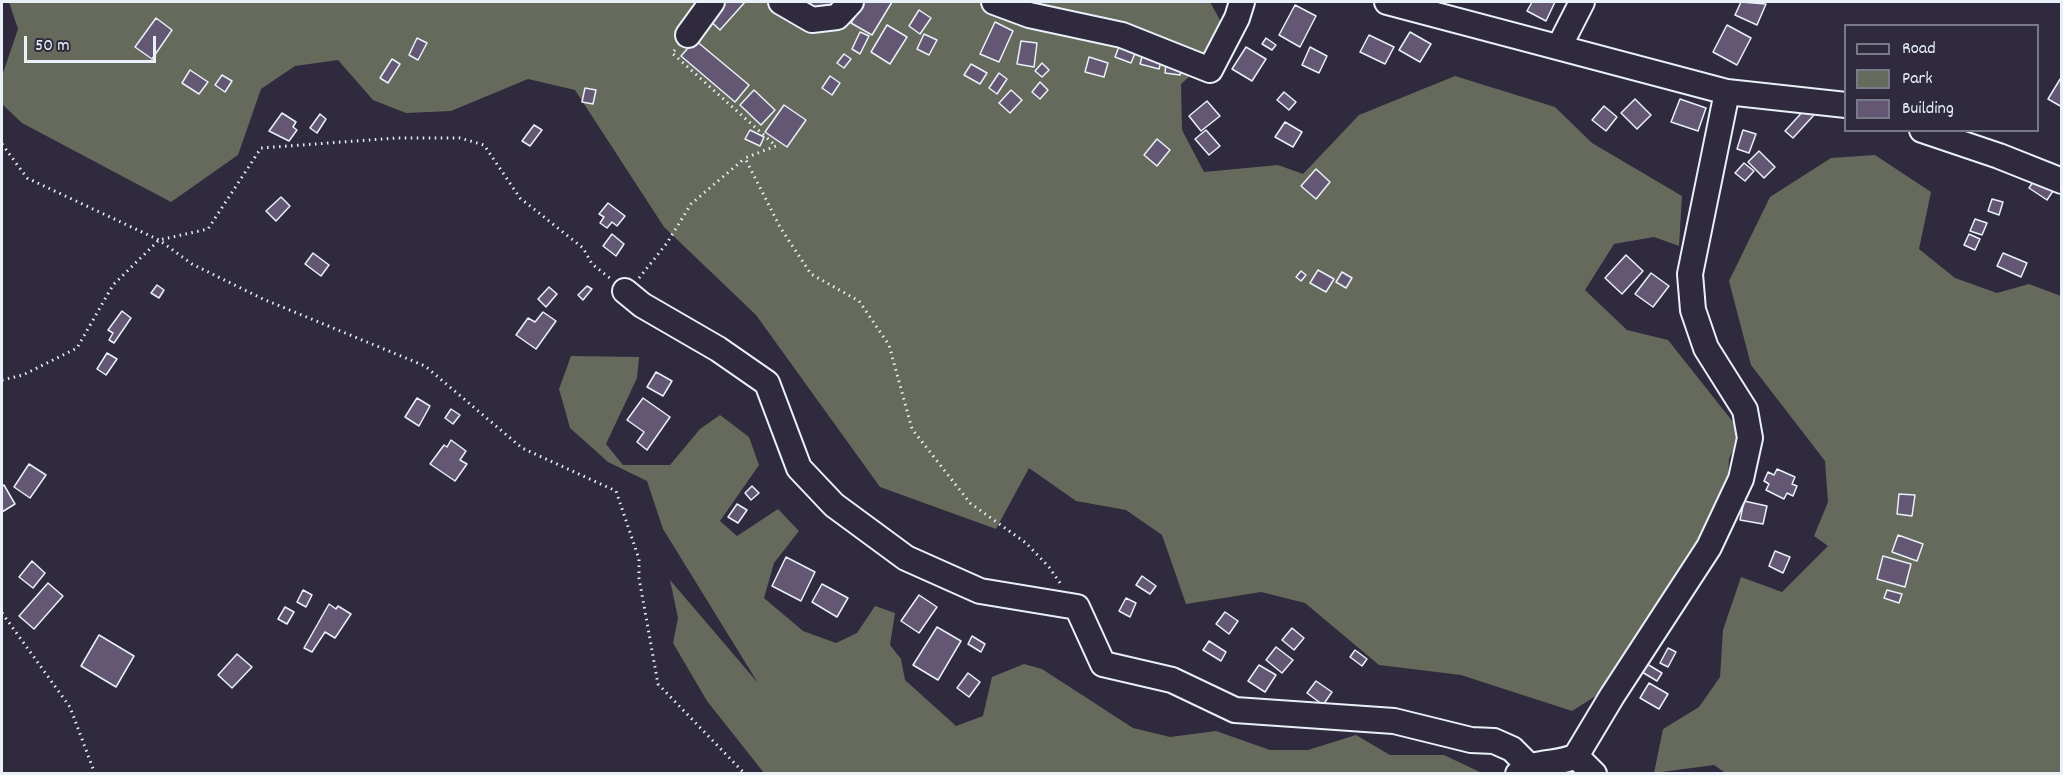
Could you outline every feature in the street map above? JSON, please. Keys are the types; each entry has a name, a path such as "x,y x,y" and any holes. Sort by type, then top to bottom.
{"street":[{"path":"688,35 712,2"},
{"path":"781,2 812,20 837,16 851,2"},
{"path":"994,2 1029,15 1122,35 1210,70 1238,18 1242,2"},
{"path":"1387,2 1727,92 1844,105"},
{"path":"1558,47 1582,2"},
{"path":"625,291 642,305 718,349 767,383 799,468 834,505 906,558 980,591 1077,607 1103,664 1172,680 1234,710 1394,721 1471,740 1494,741 1512,749 1523,769 1566,761 1576,756 1612,696 1709,548 1743,469 1750,438 1745,410 1706,348 1694,310 1690,274 1727,92"},
{"path":"1928,132 1999,156 2061,181"},
{"path":"1576,756 1594,774"}],"path":[{"path":"2,380 23,375 78,348 114,285 159,240 208,229 261,148 396,138 460,138 484,145 520,198 583,248 592,264 625,291 642,275 667,243 691,204 745,158 776,146 672,53 688,35"},
{"path":"2,144 27,178 159,240 192,264 263,299 425,366 522,448 616,491 639,559 639,578 658,684 745,774"},
{"path":"745,158 780,227 811,274 860,301 889,345 912,429 970,503 1026,543 1049,567 1077,607"},
{"path":"2,613 70,707 95,774"}],"green space":[{"path":"9,2 1210,2 1226,31 1215,54 1181,84 1182,130 1204,172 1278,165 1303,174 1359,115 1455,76 1555,107 1592,143 1682,196 1679,246 1654,237 1614,244 1585,290 1627,330 1668,340 1741,432 1729,459 1726,508 1621,680 1572,711 1461,675 1379,665 1305,603 1261,592 1186,604 1162,535 1126,510 1076,501 1029,468 996,529 880,487 756,315 664,227 575,90 528,79 451,111 406,113 373,100 338,60 295,66 261,89 238,155 171,202 22,123 2,104 2,76 18,29"},
{"path":"1875,155 1931,192 1919,249 1955,278 1997,293 2029,284 2061,296 2061,773 1727,774 1714,765 1654,773 1663,729 1699,707 1720,677 1723,630 1741,577 1782,592 1828,546 1814,536 1828,502 1825,461 1751,365 1729,281 1770,197 1831,158"},
{"path":"571,356 639,357 637,378 606,444 623,465 670,465 700,429 720,415 749,437 759,465 720,521 737,536 778,509 799,531 774,563 764,598 803,631 836,643 857,633 875,606 895,613 890,645 901,659 905,680 956,726 983,716 992,677 1024,664 1042,669 1133,728 1170,737 1216,731 1270,750 1308,750 1356,735 1390,755 1444,755 1482,773 764,773 707,701 673,643 678,618 670,580 758,683 663,529 647,481 608,462 570,428 559,389"}],"building":[{"path":"718,2 745,2 720,30 705,16"},
{"path":"808,2 835,2 823,15"},
{"path":"864,2 892,2 872,35 851,23"},
{"path":"1532,2 1555,2 1546,21 1527,11"},
{"path":"1741,2 1766,4 1757,25 1735,15"},
{"path":"1295,5 1316,16 1300,47 1279,35"},
{"path":"919,10 931,18 920,34 909,26"},
{"path":"156,18 172,30 152,59 135,47"},
{"path":"995,22 1013,31 999,62 980,54"},
{"path":"887,25 907,37 890,64 871,52"},
{"path":"1727,25 1751,38 1737,65 1713,52"},
{"path":"860,32 869,36 860,54 852,49"},
{"path":"1410,32 1431,44 1420,62 1399,50"},
{"path":"924,34 937,40 929,55 917,49"},
{"path":"1369,35 1394,47 1385,64 1360,52"},
{"path":"417,38 427,43 418,60 409,55"},
{"path":"1266,38 1276,45 1272,50 1262,44"},
{"path":"695,40 749,85 735,102 681,56"},
{"path":"1021,41 1037,43 1034,67 1017,64"},
{"path":"1120,44 1136,51 1131,63 1115,57"},
{"path":"1246,47 1266,59 1252,81 1232,69"},
{"path":"1310,47 1327,56 1319,73 1302,65"},
{"path":"1143,53 1162,58 1159,69 1140,64"},
{"path":"844,54 851,59 844,68 837,63"},
{"path":"1089,57 1108,63 1104,77 1085,72"},
{"path":"392,59 400,64 388,83 380,78"},
{"path":"1042,63 1049,70 1042,77 1035,71"},
{"path":"971,64 987,73 980,84 964,75"},
{"path":"1166,64 1182,66 1180,75 1165,73"},
{"path":"190,70 208,82 199,94 182,83"},
{"path":"999,73 1007,79 997,94 989,88"},
{"path":"222,75 232,81 225,92 215,85"},
{"path":"830,76 840,83 832,95 822,88"},
{"path":"2062,76 2062,107 2048,99"},
{"path":"1040,82 1048,90 1040,99 1032,92"},
{"path":"585,88 596,90 593,104 582,102"},
{"path":"754,90 775,110 761,125 740,105"},
{"path":"1011,90 1022,100 1010,113 999,103"},
{"path":"1284,92 1296,102 1289,110 1277,100"},
{"path":"1635,99 1651,115 1637,129 1621,113"},
{"path":"1680,99 1706,108 1698,131 1671,122"},
{"path":"1207,101 1220,116 1201,131 1189,116"},
{"path":"784,105 806,120 787,147 765,132"},
{"path":"1604,106 1617,117 1606,131 1592,120"},
{"path":"1806,108 1814,115 1793,138 1785,131"},
{"path":"282,113 296,122 293,127 297,130 289,141 269,131"},
{"path":"320,114 326,119 317,133 310,128"},
{"path":"1285,122 1302,132 1293,147 1275,137"},
{"path":"534,125 542,130 530,146 522,141"},
{"path":"750,130 764,137 760,146 745,139"},
{"path":"1206,130 1220,146 1209,155 1195,139"},
{"path":"1743,130 1756,134 1749,153 1737,149"},
{"path":"1157,139 1170,150 1157,166 1144,155"},
{"path":"1759,151 1775,167 1764,178 1748,162"},
{"path":"1744,163 1754,171 1745,181 1735,173"},
{"path":"1316,169 1330,182 1316,199 1301,186"},
{"path":"2037,176 2055,188 2047,200 2029,188"},
{"path":"281,197 290,206 276,221 266,211"},
{"path":"1992,199 2003,202 1999,215 1988,211"},
{"path":"608,203 625,216 617,226 612,222 607,228 600,223 604,217 599,214"},
{"path":"1975,219 1987,223 1982,235 1970,231"},
{"path":"612,234 624,244 616,256 603,246"},
{"path":"1969,234 1980,239 1975,250 1964,245"},
{"path":"313,253 329,265 321,276 305,264"},
{"path":"2003,253 2027,263 2021,277 1997,266"},
{"path":"1626,255 1643,271 1622,294 1605,278"},
{"path":"1318,270 1334,279 1326,292 1310,283"},
{"path":"1301,271 1306,275 1301,281 1296,277"},
{"path":"1342,272 1352,278 1346,288 1336,282"},
{"path":"1651,273 1669,286 1653,307 1635,294"},
{"path":"157,285 164,290 159,298 151,293"},
{"path":"587,286 592,289 583,300 578,295"},
{"path":"549,287 557,294 546,307 538,299"},
{"path":"122,311 131,318 114,343 109,340 113,333 108,330"},
{"path":"543,312 556,321 536,349 516,335 528,318 535,322"},
{"path":"107,353 117,359 106,375 97,369"},
{"path":"656,372 672,381 663,396 647,387"},
{"path":"417,398 430,406 419,426 405,417"},
{"path":"643,398 670,417 647,450 637,442 644,432 627,420"},
{"path":"451,409 460,415 453,424 445,418"},
{"path":"451,440 466,451 460,460 467,464 455,481 430,464 444,445 447,447"},
{"path":"29,464 46,475 30,498 14,487"},
{"path":"1777,469 1795,477 1792,484 1797,486 1793,496 1787,493 1784,499 1766,490 1769,484 1764,481 1768,472 1774,475"},
{"path":"4,485 15,504 2,512 2,486"},
{"path":"752,486 759,493 751,500 745,493"},
{"path":"1899,494 1915,495 1912,516 1897,514"},
{"path":"1744,501 1767,506 1763,524 1740,520"},
{"path":"737,504 747,510 738,523 728,517"},
{"path":"1898,535 1923,544 1917,561 1892,552"},
{"path":"1775,551 1790,557 1783,573 1769,566"},
{"path":"1883,556 1911,564 1905,587 1877,579"},
{"path":"786,557 815,572 801,601 772,586"},
{"path":"32,561 45,573 33,588 19,577"},
{"path":"1142,576 1156,586 1150,594 1136,585"},
{"path":"48,583 63,596 34,629 19,616"},
{"path":"822,584 848,598 837,617 812,602"},
{"path":"303,590 312,595 306,607 297,602"},
{"path":"1887,590 1902,594 1899,603 1884,598"},
{"path":"919,595 937,607 919,633 901,621"},
{"path":"1126,598 1136,603 1130,617 1119,611"},
{"path":"329,604 336,609 338,606 351,614 335,638 325,632 312,652 304,648"},
{"path":"285,607 294,612 287,624 278,619"},
{"path":"1225,612 1238,621 1229,634 1216,624"},
{"path":"937,627 961,641 938,680 913,665"},
{"path":"1292,628 1304,638 1294,650 1282,640"},
{"path":"99,635 134,656 116,687 81,666"},
{"path":"972,636 985,644 981,652 968,644"},
{"path":"1209,641 1226,652 1221,661 1203,650"},
{"path":"1276,647 1293,660 1282,673 1266,660"},
{"path":"1668,648 1676,652 1668,667 1660,663"},
{"path":"1355,650 1367,659 1362,666 1350,657"},
{"path":"237,654 252,667 232,688 218,675"},
{"path":"1647,664 1662,673 1657,681 1642,672"},
{"path":"1259,665 1276,675 1265,692 1248,681"},
{"path":"968,673 980,682 969,697 957,688"},
{"path":"1316,681 1332,692 1323,705 1307,693"},
{"path":"1649,683 1668,694 1659,709 1640,698"}]}
